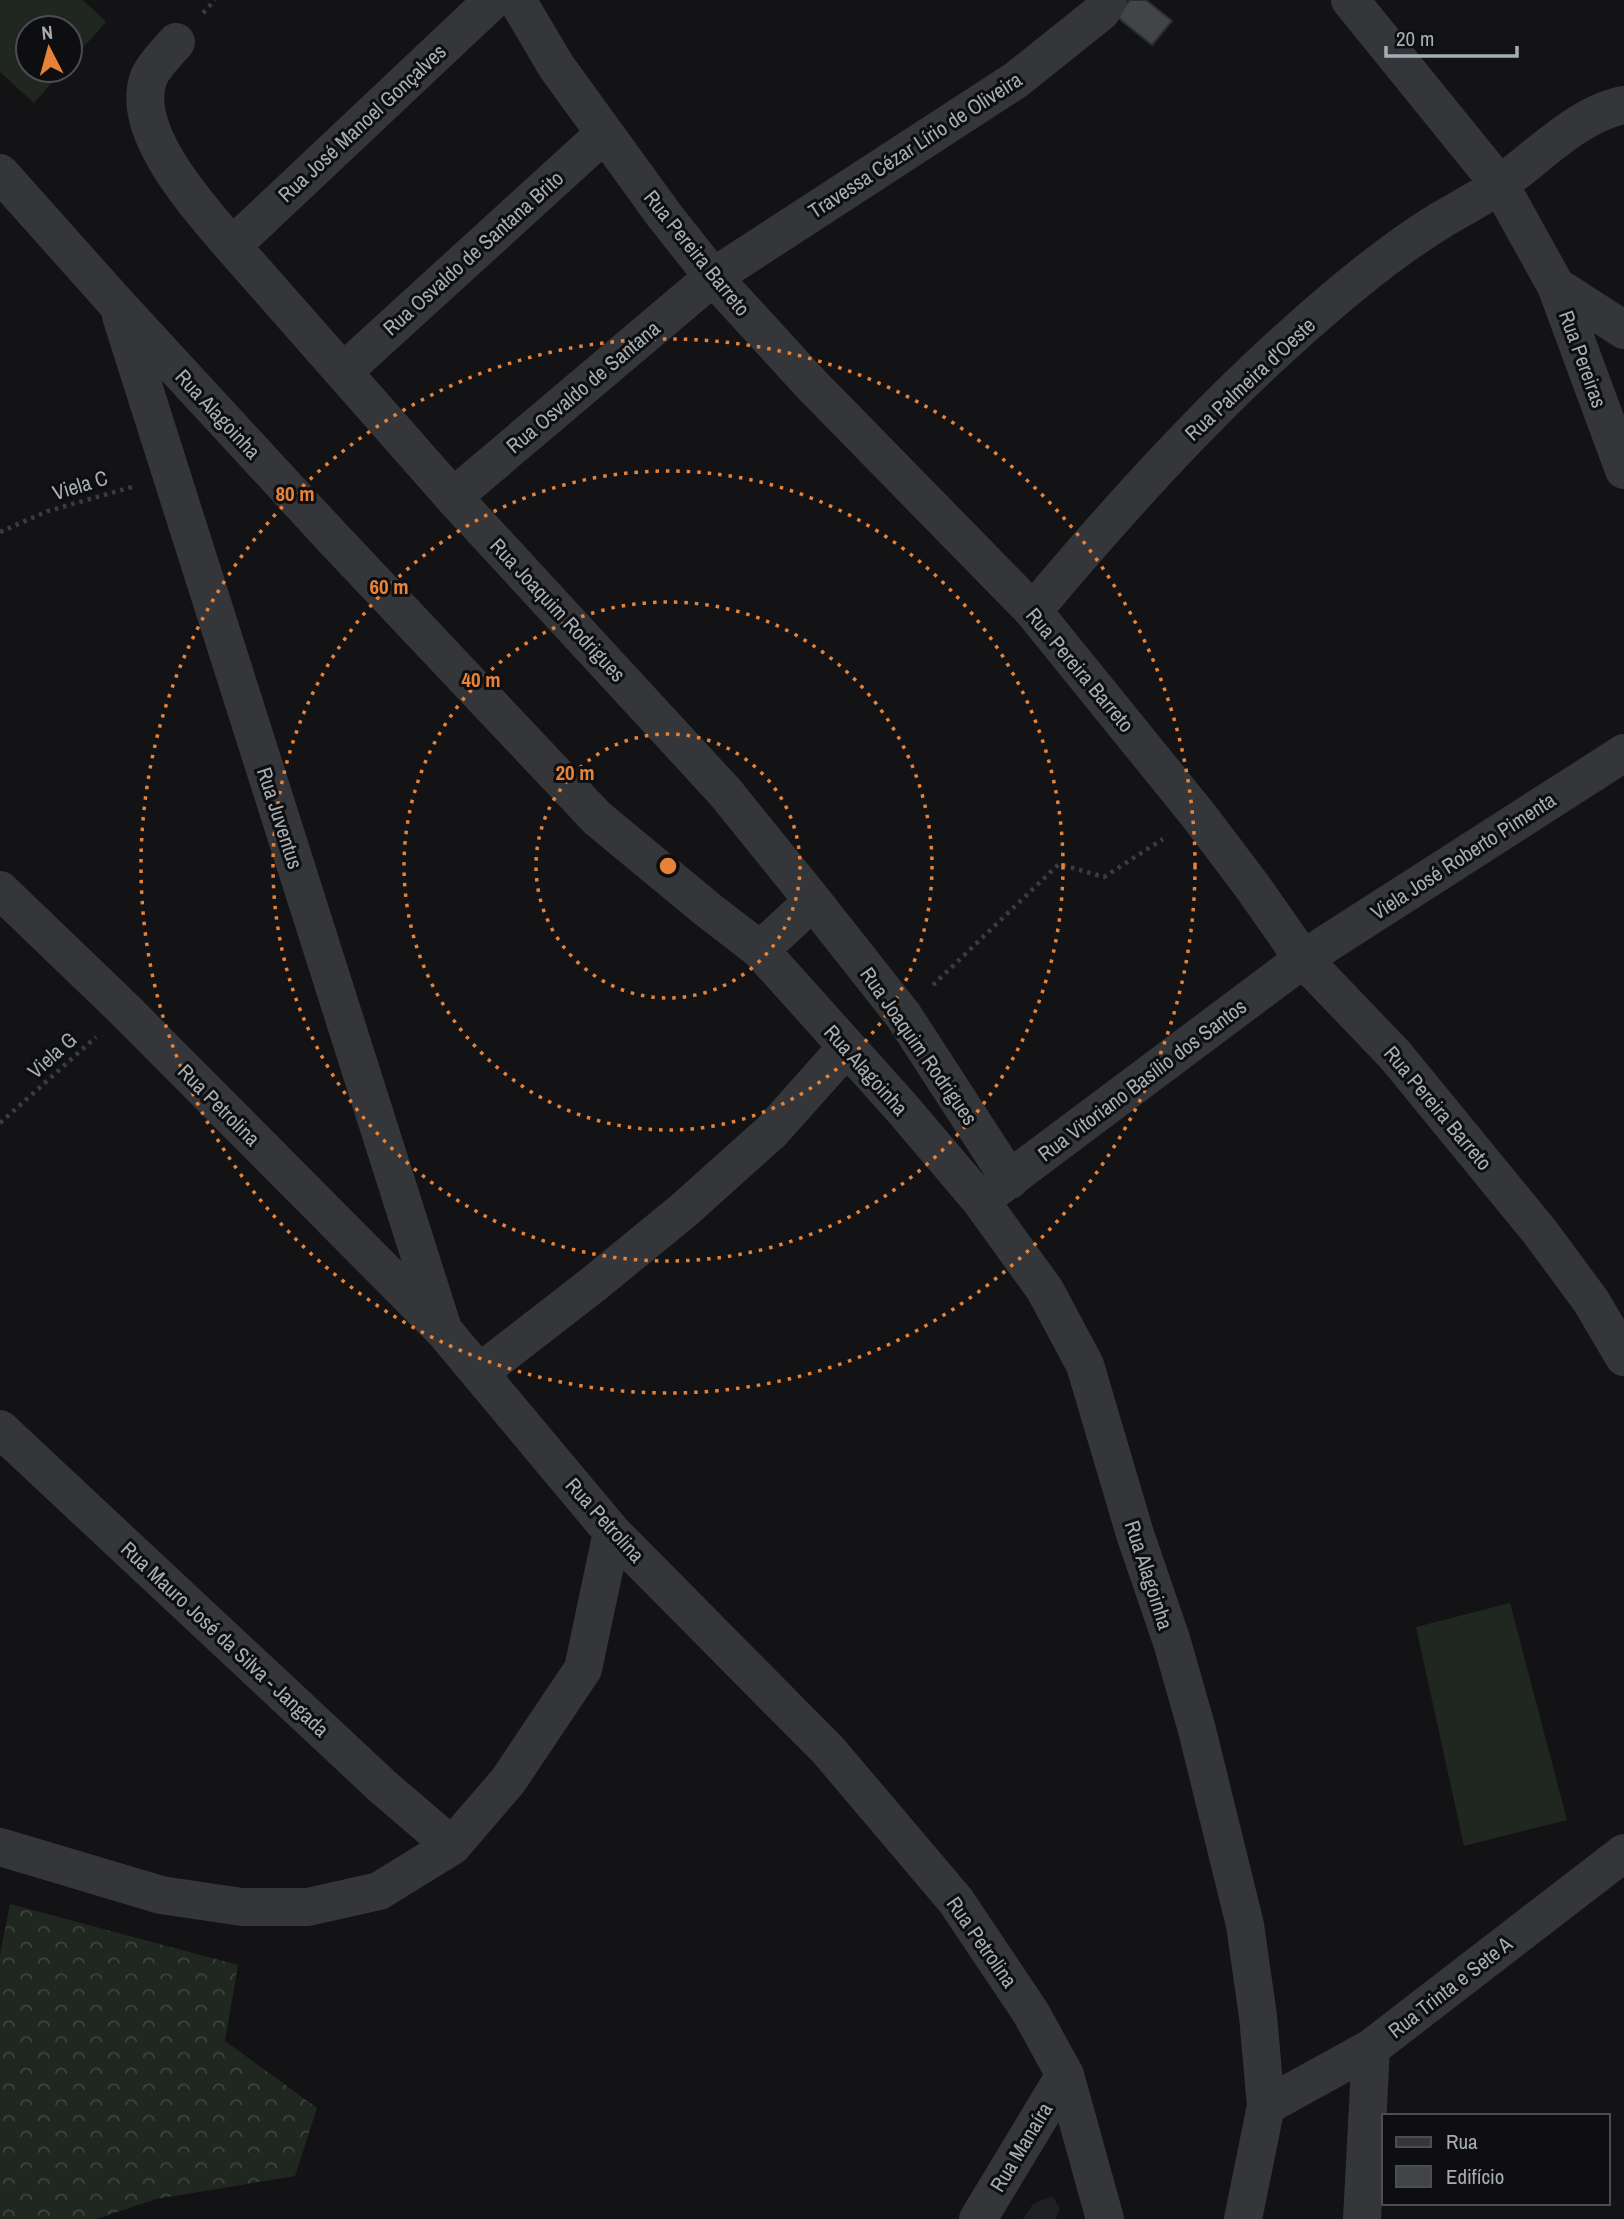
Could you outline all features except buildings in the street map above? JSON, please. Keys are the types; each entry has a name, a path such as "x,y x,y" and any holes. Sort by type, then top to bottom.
{"street":[{"name":"Rua José Manoel Gonçalves","path":"232,246 493,0"},
{"name":"Rua Pereira Barreto","path":"517,0 556,66 604,134 713,277 811,384 1033,611 1199,816 1303,959 1395,1055 1540,1232 1591,1301 1624,1357"},
{"name":"Travessa Cézar Lírio de Oliveira","path":"713,277 1016,80 1101,12 1108,0"},
{"name":"Rua Pereiras","path":"1350,0 1500,185 1556,286 1624,470"},
{"name":"Rua Joaquim Rodrigues","path":"176,42 150,75 144,97 150,125 168,163 198,206 453,497 725,792 903,1015 995,1190"},
{"name":"Rua Palmeira d'Oeste","path":"1033,611 1092,540 1171,453 1270,357 1356,281 1439,221 1500,185 1558,138 1609,107 1624,105"},
{"name":"Rua Osvaldo de Santana Brito","path":"343,372 604,134"},
{"name":"Rua Alagoinha","path":"0,173 330,535 597,818 760,950 901,1107 995,1190 1085,1365 1135,1534 1194,1717 1239,1899 1258,2016 1266,2106 1243,2219"},
{"name":"Rua Osvaldo de Santana","path":"453,497 713,277"},
{"path":"1556,286 1624,330"},
{"name":"Rua Juventus","path":"117,304 444,1332"},
{"name":"Viela José Roberto Pimenta","path":"1303,959 1624,753"},
{"name":"Rua Petrolina","path":"0,891 125,1010 444,1332 612,1532 828,1750 956,1901 1031,2013 1065,2075 1105,2219"},
{"path":"760,950 813,901"},
{"name":"Rua Vitoriano Basílio dos Santos","path":"995,1190 1303,959"},
{"path":"479,1373 684,1210 771,1132 846,1048"},
{"name":"Rua Mauro José da Silva - Jangada","path":"0,1429 382,1786 453,1846"},
{"path":"0,1847 161,1895 242,1907 308,1907 379,1891 453,1846 508,1781 583,1669 612,1532"},
{"name":"Rua Trinta e Sete A","path":"1266,2106 1371,2048 1624,1853"},
{"path":"1362,2219 1371,2048"},
{"name":"Rua Manaíra","path":"978,2219 1065,2075"}],"path":[{"name":"Viela C","path":"0,532 48,511 124,489 173,479"},
{"path":"903,1015 1059,864 1104,877 1199,816"},
{"name":"Viela G","path":"0,1123 125,1010"}],"shaded area":[{"path":"1052,2196 1060,2208 1056,2219 1023,2219 1033,2204"}],"green space":[{"path":"0,0 83,0 106,22 84,46 84,14 14,14 14,84 51,84 34,103 0,72"},
{"path":"1510,1603 1567,1820 1464,1846 1416,1627"},
{"path":"10,1904 238,1965 225,2041 317,2108 295,2176 156,2199 96,2219 0,2219 0,1955"}]}
